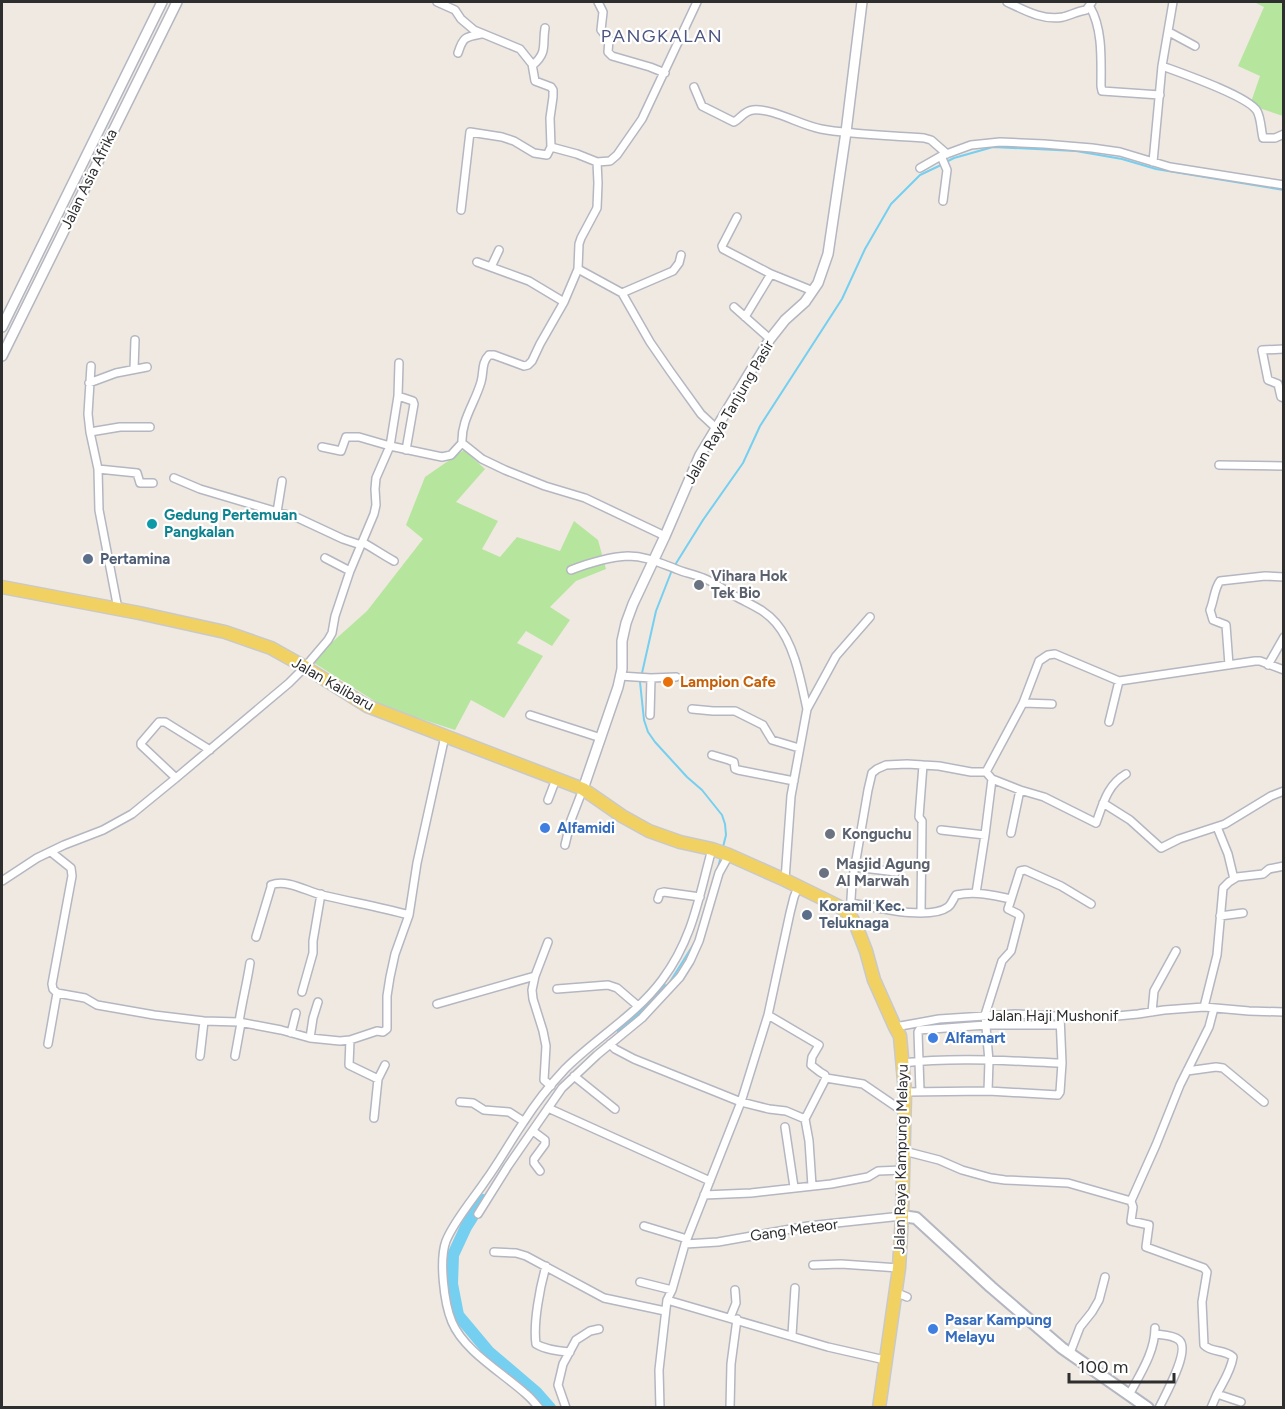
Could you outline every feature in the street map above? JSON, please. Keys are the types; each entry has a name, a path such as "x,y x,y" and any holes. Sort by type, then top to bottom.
{"main road":[{"name":"Jalan Kalibaru","path":"2,587 225,632 271,648 367,706 583,789 622,816 649,831 680,842 721,852"},
{"path":"721,852 840,907 850,909"},
{"name":"Jalan Raya Kampung Melayu","path":"850,909 874,980 900,1036 905,1092 902,1216 898,1268 879,1407"},
{"path":"902,1216 916,1218 991,1287 1070,1353 1148,1407"}],"street":[{"name":"Jalan Asia Afrika","path":"2,327 162,2"},
{"name":"Jalan Asia Afrika","path":"2,356 177,2"},
{"path":"438,2 455,10 464,22 481,34 517,47 533,65 535,81 551,87 554,97 550,118 551,147 547,155 537,154 502,137 470,132 461,210"},
{"path":"598,2 603,12 601,30 609,40 610,54 665,73"},
{"path":"551,147 597,162 610,161 642,119 697,2"},
{"name":"Jalan Raya Tanjung Pasir","path":"583,789 618,687 626,623 633,604 656,561 700,455 770,339 785,320 805,302 818,283 828,254 862,2"},
{"path":"1007,2 1032,14 1053,18 1065,17 1086,10 1091,4 1097,20 1102,91 1160,95"},
{"path":"1153,162 1162,66 1173,2"},
{"path":"533,65 540,59 543,52 545,28"},
{"path":"1168,32 1195,46"},
{"path":"458,53 465,38 481,34"},
{"path":"1162,66 1206,83 1251,105 1258,112 1263,138 1275,138 1284,134"},
{"path":"694,87 702,106 734,122 747,111 761,110 808,126 931,140 943,156 947,170 943,201"},
{"path":"920,168 971,145 1022,143 1120,152 1195,171 1284,185"},
{"path":"322,447 341,451 344,439 350,436 437,456 451,455 462,443 463,427 482,381 486,358 489,355 495,355 524,366 528,365 564,302 578,269 581,238 597,208 597,162"},
{"path":"737,217 722,246 723,249 771,274 813,291"},
{"path":"491,267 499,250"},
{"path":"622,293 673,270 679,263 681,255"},
{"path":"477,262 529,281 564,302"},
{"path":"578,269 622,293 650,342 670,371 701,414 716,428"},
{"path":"746,317 771,274"},
{"path":"734,308 770,339"},
{"path":"134,369 135,340"},
{"path":"1284,349 1262,350 1268,380 1278,384 1281,397 1284,398"},
{"path":"2,881 37,858 103,830 132,814 269,700 305,667 328,640 350,571 375,514 376,478 390,446 398,396 399,363"},
{"path":"91,366 88,414 98,469 99,510 118,609"},
{"path":"89,382 116,373 147,367"},
{"path":"398,396 413,400 414,404 406,450"},
{"path":"90,432 120,427 150,427"},
{"path":"462,443 482,459 499,467 545,486 585,498 665,536"},
{"path":"1219,465 1284,466"},
{"path":"98,469 137,473 140,483 153,483"},
{"path":"174,478 200,489 298,518 343,539 371,546 394,561"},
{"path":"277,512 282,481"},
{"path":"571,570 607,558 629,556 656,561 708,580 762,609 777,624 783,634 794,659 807,709"},
{"path":"325,558 350,571"},
{"path":"1229,665 1226,625 1213,620 1210,610 1217,585 1220,581 1264,576 1284,577"},
{"path":"785,880 791,796 807,709 836,656 870,617"},
{"path":"1268,665 1284,637"},
{"path":"986,772 1023,703 1039,661 1048,655 1055,654 1119,681 1255,661 1284,670"},
{"path":"620,676 676,677"},
{"path":"648,678 650,715"},
{"path":"1109,722 1119,681"},
{"path":"1023,703 1052,704"},
{"path":"693,709 735,711 763,725 772,740 799,748"},
{"path":"530,715 601,738"},
{"path":"176,778 141,746 159,722 165,722 210,750"},
{"path":"51,852 71,868 72,876 52,984 57,993 85,998 97,1005 154,1015 240,1023 291,1032 310,1038 340,1041 377,1031 383,1032 387,1029 387,996 390,977 395,954 409,915 417,863 445,736"},
{"path":"712,755 734,762 735,769 738,770 794,781"},
{"path":"1011,899 976,893 956,895 950,906 921,914 850,909 855,867 872,774 886,765 907,764 986,772 992,778 1044,797 1096,823 1104,797 1113,784 1126,774"},
{"path":"921,914 922,821 919,817 923,765"},
{"path":"976,893 992,778"},
{"path":"548,800 556,779"},
{"path":"565,845 571,820 583,789"},
{"path":"1011,833 1020,790"},
{"path":"1103,803 1130,820 1161,848 1179,839 1217,828 1271,796 1284,791"},
{"path":"1217,828 1228,854 1234,879"},
{"path":"941,830 985,835"},
{"path":"538,1407 463,1340 452,1322 443,1279 445,1243 523,1121 551,1086 566,1068 638,1006 662,981 690,932 700,897 721,852"},
{"path":"478,1214 562,1088 642,1018 684,972 699,940 719,873 721,852"},
{"path":"1204,1007 1217,955 1223,888 1242,875 1263,874 1269,869 1284,866"},
{"path":"855,867 896,872"},
{"path":"988,1091 989,1061 985,1015 1002,962 1011,951 1020,916 1008,909 1020,871 1023,870 1061,886 1091,904"},
{"path":"256,937 272,885 278,883 409,915"},
{"path":"660,1407 659,1370 667,1300 686,1241 741,1102 768,1015 790,913 798,887"},
{"path":"658,899 660,893 664,891 700,897"},
{"path":"302,992 313,953 321,894"},
{"path":"1220,916 1244,913"},
{"path":"548,942 532,990 546,1046 544,1080 551,1086"},
{"path":"1152,1012 1154,991 1176,951"},
{"path":"236,1056 242,1002 248,982 250,963"},
{"path":"437,1004 535,976"},
{"path":"557,989 608,985 617,988 638,1006"},
{"path":"48,1044 57,993"},
{"path":"310,1038 318,1002"},
{"name":"Jalan Haji Mushonif","path":"895,1027 939,1018 985,1015 1015,1014 1096,1018 1175,1008 1204,1007 1284,1012"},
{"path":"1211,1407 1228,1373 1233,1357 1227,1353 1208,1349 1204,1345 1202,1302 1207,1272 1204,1268 1146,1247 1149,1225 1131,1221 1133,1207 1131,1201 1187,1071 1209,1027 1214,1008"},
{"path":"291,1032 296,1013"},
{"path":"768,1015 819,1045 812,1057 811,1065 826,1078 863,1084 904,1112"},
{"path":"905,1092 988,1091 1058,1095 1062,1063 1060,1016"},
{"path":"200,1056 204,1021"},
{"path":"920,1091 919,1030 986,1025 1059,1025"},
{"path":"350,1040 350,1065 378,1079"},
{"path":"610,1044 634,1059 741,1102 786,1111 805,1119"},
{"path":"903,1063 989,1061 1062,1063"},
{"path":"374,1118 378,1079 385,1065"},
{"path":"1187,1071 1223,1068 1264,1102"},
{"path":"574,1076 615,1109"},
{"path":"812,1186 805,1119 826,1078"},
{"path":"460,1102 473,1102 484,1110 509,1112 523,1121"},
{"path":"548,1108 710,1181"},
{"path":"785,1127 794,1187"},
{"path":"533,1131 545,1140 545,1144 534,1159 534,1163 540,1170"},
{"path":"904,1151 991,1178 1068,1184 1131,1201"},
{"path":"704,1195 751,1193 812,1186 868,1177 878,1171 903,1170"},
{"name":"Gang Meteor","path":"686,1241 717,1242 808,1226 902,1216"},
{"path":"644,1226 686,1241"},
{"path":"495,1252 516,1253 546,1266 604,1298 666,1311"},
{"path":"813,1266 841,1264 898,1268"},
{"path":"546,1266 535,1329 536,1344 552,1350 570,1352"},
{"path":"1070,1353 1080,1327 1099,1300 1105,1277"},
{"path":"640,1282 672,1290"},
{"path":"792,1335 795,1288"},
{"path":"730,1407 735,1290"},
{"path":"895,1292 907,1297"},
{"path":"667,1300 828,1347 885,1360"},
{"path":"566,1407 559,1389 563,1364 578,1338 590,1330 599,1329"},
{"path":"1129,1395 1151,1353 1155,1331 1175,1337 1182,1345 1178,1368 1159,1407"},
{"path":"1216,1394 1241,1402"}],"green space":[{"path":"1254,2 1283,2 1283,116 1250,105 1260,76 1238,66 1264,7"},
{"path":"464,450 485,469 456,502 498,521 482,549 500,557 517,537 560,551 574,521 598,540 606,569 576,581 550,607 570,620 552,646 526,631 517,643 543,656 504,718 471,700 455,730 384,707 311,661 367,611 423,539 406,525 425,477"}],"waterway":[{"path":"946,162 993,147 1076,151 1122,159 1156,169 1284,190"},
{"path":"675,565 743,463 760,426 842,299 865,249 891,204 920,175 941,165"},
{"path":"672,570 656,611 640,682 644,720 655,742 702,790 722,815 726,835 723,847"},
{"path":"718,868 721,856"},
{"path":"668,985 695,942"},
{"path":"623,1031 664,990"},
{"path":"483,1200 466,1227 453,1255 452,1284 458,1315 489,1352 536,1392 550,1408"}],"place":[{"name":"Gedung Pertemuan Pangkalan","path":"152,524"},
{"name":"Pertamina","path":"88,559"},
{"name":"Vihara Hok Tek Bio","path":"699,585"},
{"name":"Lampion Cafe","path":"668,682"},
{"name":"Alfamidi","path":"545,828"},
{"name":"Konguchu","path":"830,834"},
{"name":"Masjid Agung Al Marwah","path":"824,873"},
{"name":"Koramil Kec. Teluknaga","path":"807,915"},
{"name":"Alfamart","path":"933,1038"},
{"name":"Pasar Kampung Melayu","path":"933,1329"}],"district":[{"name":"PANGKALAN","path":"662,36"}]}
